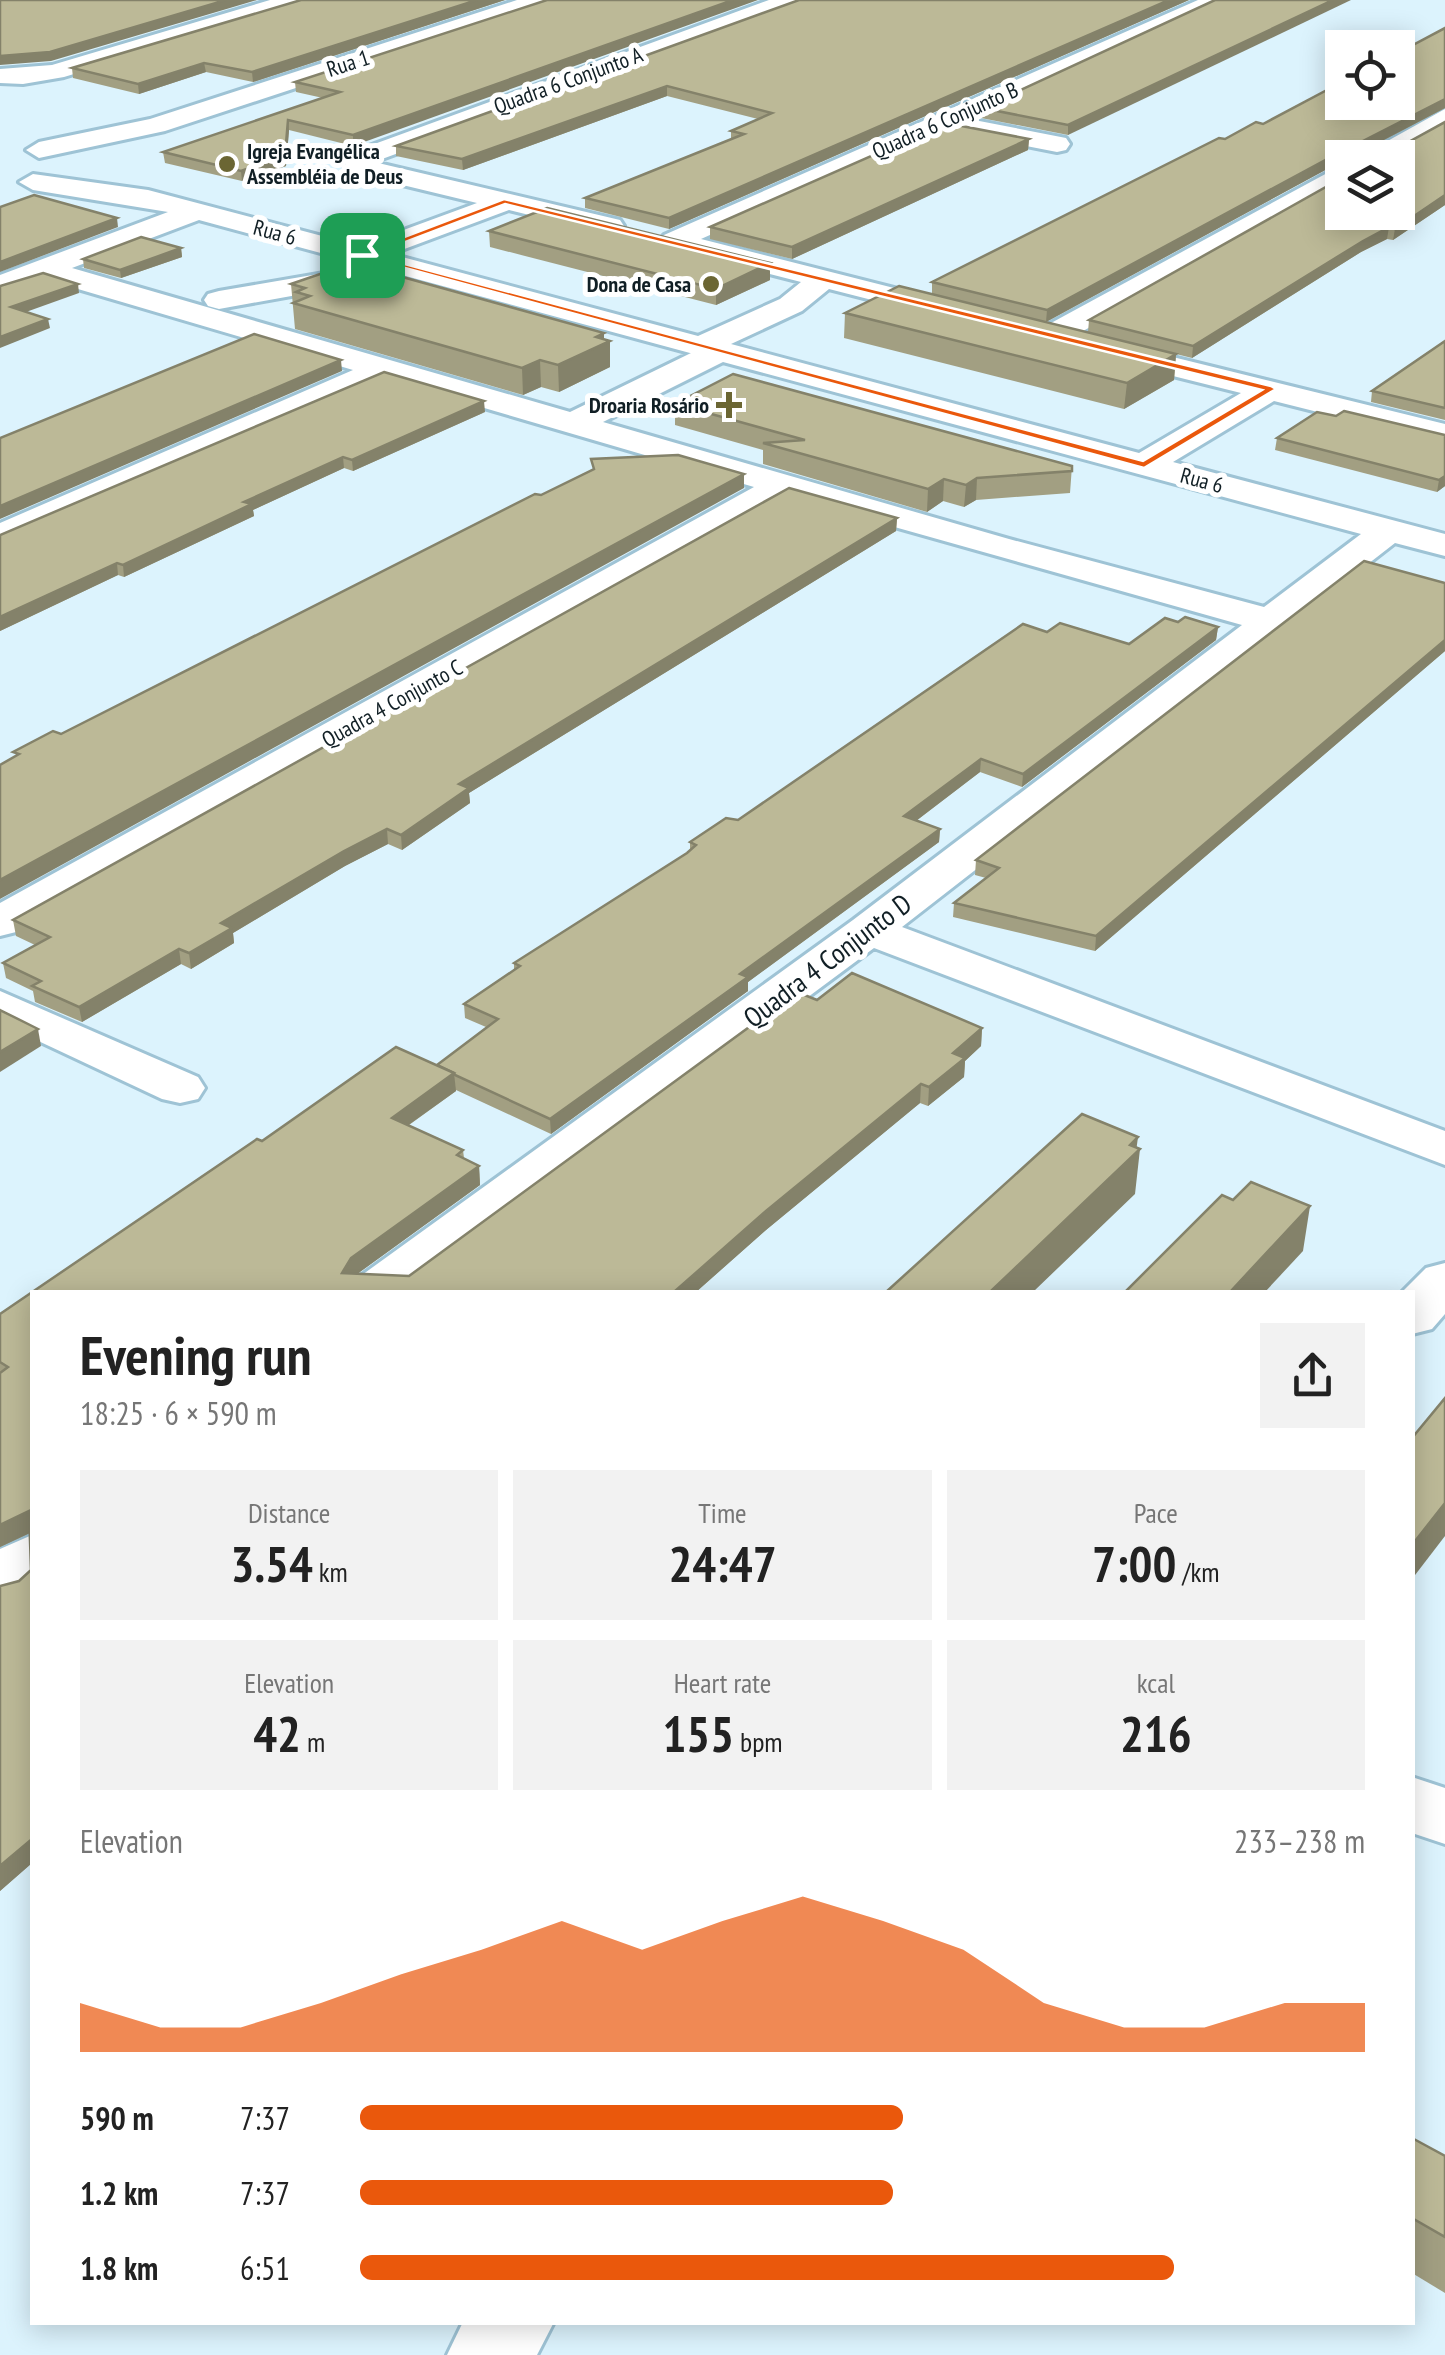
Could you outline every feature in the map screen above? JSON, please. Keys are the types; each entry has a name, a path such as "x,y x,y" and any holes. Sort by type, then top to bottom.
{"street":[{"path":"0,76 33,76 80,66 294,0"},
{"name":"Rua 1","path":"156,126 540,0"},
{"name":"Quadra 6 Conjunto A","path":"504,202 364,167 356,160 791,0"},
{"name":"Quadra 6 Conjunto B","path":"674,241 1216,0"},
{"path":"1403,140 1445,117"},
{"path":"942,122 1057,144"},
{"path":"14,183 65,176 156,126"},
{"name":"Rua 6","path":"148,198 69,153 23,150 156,126"},
{"name":"Rua 6","path":"14,183 148,198 360,266 711,349 1445,545"},
{"path":"1051,336 1325,183"},
{"path":"180,307 360,266 504,202 975,317"},
{"path":"0,285 197,211"},
{"path":"43,269 784,485 1272,620"},
{"path":"576,422 791,305 824,279"},
{"path":"219,300 258,304 272,319 268,332"},
{"path":"1013,326 1444,433"},
{"path":"0,536 386,368"},
{"path":"1144,464 1271,389"},
{"name":"Quadra 4 Conjunto C","path":"0,922 784,485"},
{"name":"Quadra 4 Conjunto D","path":"378,1290 870,930 1389,530"},
{"path":"870,930 1445,1149"},
{"path":"0,1005 180,1088"},
{"path":"1415,1313 1445,1280"},
{"path":"0,1582 30,1559"},
{"path":"1415,1805 1445,1817"},
{"path":"488,2355 511,2325"}],"building":[{"path":"0,0 226,0 50,52 0,56"},
{"path":"301,0 477,0 252,72 204,63 138,84 72,68"},
{"path":"547,0 733,0 353,135 288,120 285,155 241,171 163,152 340,92 295,82"},
{"path":"799,0 1169,0 669,218 585,198 744,134 731,131 772,113 667,86 462,159 396,146"},
{"path":"1215,0 1333,0 1068,125 982,108"},
{"path":"1445,28 1445,99 1415,114 1415,44"},
{"path":"1325,91 1325,120 1404,120 1365,140 1325,140 1325,160 1047,310 932,282 1219,138 1225,139 1256,122 1263,124"},
{"path":"1445,122 1445,195 1415,215 1412,140"},
{"path":"946,123 1029,139 792,247 710,227"},
{"path":"1325,188 1325,230 1383,230 1193,346 1089,320"},
{"path":"34,195 117,218 0,262 0,207"},
{"path":"547,208 770,263 716,289 489,231"},
{"path":"141,237 181,248 120,270 83,259"},
{"path":"352,263 604,333 596,337 610,341 558,365 540,360 522,368 293,303 310,296 296,292 305,288 291,284"},
{"path":"43,273 78,284 11,307 48,319 0,337 0,286"},
{"path":"899,286 1176,354 1127,383 845,313"},
{"path":"254,334 341,360 0,506 0,438"},
{"path":"1445,341 1445,408 1372,391"},
{"path":"384,372 484,401 352,460 343,457 244,502 252,504 123,565 117,563 0,617 0,535"},
{"path":"733,374 1072,466 1072,471 977,478 966,485 944,479 928,489 763,443 805,440 675,404"},
{"path":"1344,411 1445,435 1445,476 1439,480 1277,438 1317,412 1336,416"},
{"path":"678,455 744,474 0,880 0,765 19,754 13,752 53,731 61,734 535,494 541,495 594,469 591,459"},
{"path":"789,488 897,518 459,784 469,788 401,835 387,829 344,851 221,923 232,928 189,953 179,949 79,1007 32,986 41,981 3,963 50,937 13,920"},
{"path":"1364,561 1445,583 1445,640 1096,936 954,903 999,868 976,860"},
{"path":"1185,617 1218,627 1023,774 981,759 904,816 940,829 740,974 748,977 550,1119 437,1065 498,1019 464,1004 520,966 514,963 687,853 696,845 690,842 726,818 738,820 1023,624 1047,632 1060,623 1129,644 1165,618 1178,622"},
{"path":"852,973 982,1028 953,1053 965,1058 929,1087 921,1084 676,1290 35,1290 257,1139 262,1141 396,1047 454,1073 392,1118 463,1150 457,1155 479,1166 351,1258 342,1273 409,1276 797,992 817,1000"},
{"path":"0,1010 38,1029 0,1052"},
{"path":"1082,1114 1138,1137 1130,1145 1140,1149 992,1290 888,1290"},
{"path":"1251,1182 1310,1206 1232,1290 1127,1290 1222,1195 1233,1200"},
{"path":"30,1293 30,1540 29,1511 0,1525 0,1373 8,1367 0,1362 0,1314"},
{"path":"1445,1398 1445,1503 1415,1541 1415,1434"},
{"path":"30,1571 30,1841 0,1866 0,1586 19,1581"},
{"path":"1415,2140 1445,2156 1445,2237 1415,2220"}],"place":[{"name":"Igreja Evangélica Assembléia de Deus","path":"227,164"},
{"name":"Dona de Casa","path":"711,284"},
{"name":"Droaria Rosário","path":"729,405"}],"route":[{"path":"504,202 1271,389 1144,464 362,255 504,202"}]}
